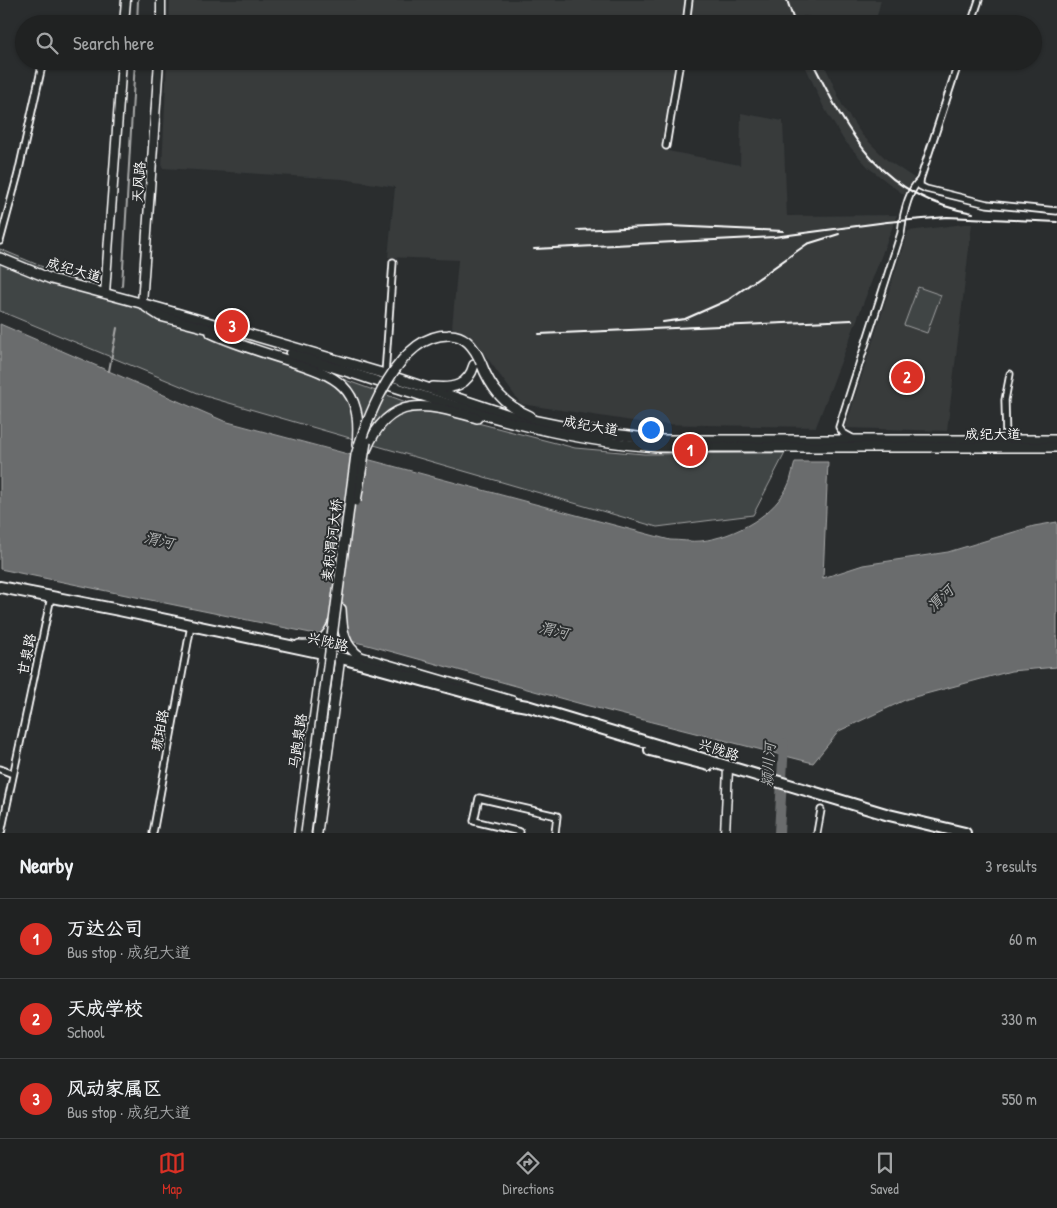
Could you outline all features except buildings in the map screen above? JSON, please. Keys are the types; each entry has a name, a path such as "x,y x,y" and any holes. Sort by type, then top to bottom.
{"highway":[{"name":"兴陇路","path":"0,587 190,632 322,657"},
{"name":"兴陇路","path":"0,592 120,610 340,661 498,701 527,706 744,771"},
{"name":"兴陇路","path":"340,661 581,728 692,762 744,771"},
{"path":"744,771 889,815 965,833"}],"main road":[{"path":"125,15 126,0"},
{"path":"161,0 161,15"},
{"path":"105,293 121,70"},
{"name":"天风路","path":"142,304 158,70"},
{"name":"成纪大道","path":"0,258 51,279 385,374 512,416 549,424 641,439 1057,440"},
{"name":"成纪大道","path":"142,304 160,316 374,379 509,422 589,440 657,447 1057,447"},
{"path":"194,326 263,352 325,372 342,384 349,393 358,416 360,456"},
{"name":"麦积渭河大桥","path":"306,833 360,456 366,426 381,391 402,362 422,343 437,336 459,336 472,347 477,364"},
{"path":"417,385 454,387 468,378 477,364 503,400 516,410 549,424"},
{"path":"360,456 379,425 395,412 414,405 436,406 513,429 559,439 589,440"},
{"path":"120,610 181,619 287,643 310,645 318,642 328,633 338,609"},
{"path":"338,609 345,638 354,653 372,661 498,695 527,706"},
{"name":"麦积渭河大桥","path":"310,833 338,609"},
{"name":"马跑泉路","path":"299,833 322,657"},
{"path":"317,833 340,661"},
{"path":"725,833 730,769"},
{"path":"729,833 730,769"}],"street":[{"path":"687,15 689,0"},
{"path":"974,15 978,0"},
{"path":"0,241 18,174 41,70"},
{"path":"666,146 679,70"},
{"path":"956,70 920,180 920,186 987,204 1057,211"},
{"path":"854,440 843,433 839,427 901,233 904,214 915,185 920,180"},
{"path":"385,374 392,262"},
{"path":"1006,440 1005,400 1010,374"},
{"name":"甘泉路","path":"1,833 51,600"},
{"name":"琥珀路","path":"153,833 190,632"},
{"path":"0,769 13,774"},
{"path":"520,832 474,821 480,798 557,816 554,833"},
{"path":"817,833 821,810"}],"shaded area":[{"path":"170,0 881,0 877,15 169,15"},
{"path":"167,70 676,70 663,150 740,165 741,113 783,121 787,216 897,215 816,427 652,424 521,404 471,336 452,328 458,260 388,257 395,187 342,179 162,168"},
{"path":"807,70 827,70 843,107 862,135 887,160 914,178 904,195 869,168 843,139 823,106"},
{"path":"972,224 947,431 845,428 908,231"},
{"path":"0,249 105,293 431,411 575,448 644,454 785,453 753,515 657,527 205,396 0,311"},
{"path":"918,287 941,295 927,333 904,325"}],"water":[{"name":"渭河","path":"0,324 224,421 670,540 701,541 714,539 740,529 765,514 775,504 784,493 790,481 795,462 828,462 823,578 863,565 948,552 1034,526 1057,522 1057,667 1011,671 907,699 839,731 813,763 585,705 364,644 0,569"}],"waterway":[{"path":"137,15 138,0"},
{"path":"122,286 134,70"},
{"path":"109,371 117,328"},
{"name":"颍川河","path":"779,833 784,743"}],"railway":[{"path":"787,0 792,15"},
{"path":"816,70 840,115 855,138 872,159 892,178 914,193 941,205 973,213"},
{"path":"534,249 774,237 887,222 947,217 1057,222"},
{"path":"577,230 670,226 783,231"},
{"path":"663,322 685,319 728,300 807,244 839,234"},
{"path":"539,334 852,320"}],"place":[{"name":"风动家属区","path":"232,326"},
{"name":"天成学校","path":"907,377"},
{"name":"万达公司","path":"690,450"}]}
